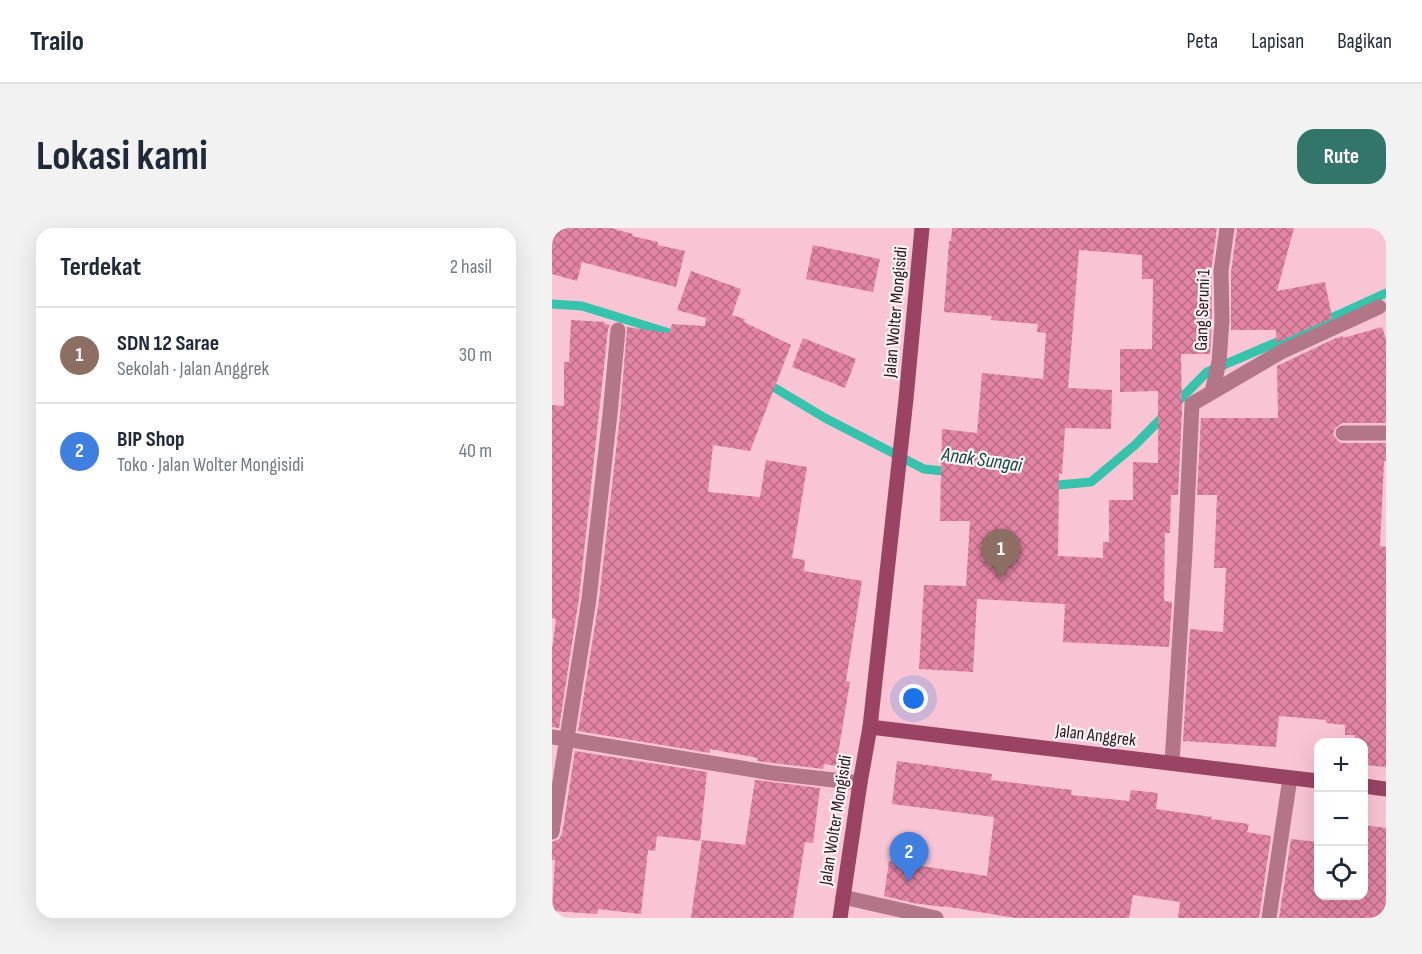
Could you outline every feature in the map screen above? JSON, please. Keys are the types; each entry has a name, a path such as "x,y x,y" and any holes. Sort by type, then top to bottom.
{"street":[{"name":"Jalan Wolter Mongisidi","path":"840,918 870,727 906,399 922,228"},
{"name":"Gang Seruni 1","path":"1212,392 1219,362 1222,321 1221,271 1227,228"},
{"path":"1172,763 1192,404 1281,352 1379,307"},
{"path":"552,832 559,738 589,599 618,330"},
{"path":"1343,433 1386,433"},
{"name":"Jalan Anggrek","path":"870,727 1314,780"},
{"path":"559,738 772,773 860,783"},
{"path":"1269,918 1290,777"},
{"path":"1368,787 1386,789"},
{"path":"843,897 936,918"}],"building":[{"path":"552,228 611,228 658,242 658,245 685,251 676,287 582,262 577,281 552,274"},
{"path":"952,228 1217,228 1211,271 1210,354 1181,354 1182,412 1178,495 1171,495 1170,533 1165,533 1164,601 1172,602 1169,647 1063,642 1065,604 977,599 973,672 919,669 924,585 966,586 970,521 940,521 942,429 977,433 982,373 1043,379 1046,333 1037,332 1038,324 991,320 992,316 944,312 949,241 951,241","holes":["1079,250 1142,255 1142,279 1153,279 1152,349 1120,349 1120,392 1158,391 1158,463 1133,462 1133,500 1109,500 1109,542 1103,542 1103,558 1058,556 1059,473 1062,474 1065,428 1111,429 1112,390 1068,388"]},
{"path":"1237,228 1294,228 1277,291 1325,282 1332,318 1276,343 1276,330 1231,330 1231,272"},
{"path":"813,245 880,259 873,292 806,279"},
{"path":"691,271 741,289 732,315 745,319 744,322 791,345 750,451 713,445 708,492 760,497 766,460 807,467 792,558 805,560 804,571 862,581 846,681 850,682 836,766 824,764 823,769 757,761 758,758 710,749 710,753 578,731 599,600 620,415 627,327 669,333 672,324 705,326 706,318 677,310"},
{"path":"571,320 605,322 610,325 579,598 559,728 552,727 552,649 556,619 552,618 552,405 564,406 564,362 569,362"},
{"path":"1382,327 1386,339 1386,423 1342,423 1335,428 1333,434 1342,443 1386,443 1380,546 1386,547 1386,767 1368,765 1368,738 1345,735 1345,725 1326,723 1326,720 1279,716 1276,747 1183,741 1190,629 1223,632 1226,568 1214,568 1217,495 1197,495 1201,418 1278,418 1277,366 1336,338 1343,336 1343,338"},
{"path":"803,338 856,359 845,388 792,367"},
{"path":"575,751 707,772 700,841 657,836 655,851 648,850 641,914 598,909 597,914 552,911 555,860 552,860 552,842 559,839 562,834"},
{"path":"897,761 992,774 991,780 1072,790 1071,795 1129,801 1131,790 1158,793 1156,809 1249,824 1247,832 1271,836 1259,918 1178,918 1180,902 1133,895 1129,918 1015,918 913,903 884,896 889,861 987,876 994,817 892,804"},
{"path":"755,780 820,788 813,843 805,842 793,918 691,918 702,840 745,845"},
{"path":"1368,826 1386,828 1386,918 1279,918 1291,839 1314,842 1314,900 1368,900"}],"waterway":[{"name":"Anak Sungai","path":"1047,486 1091,482 1135,445 1207,372 1386,293"},
{"name":"Anak Sungai","path":"552,304 582,306 679,336"},
{"name":"Anak Sungai","path":"765,382 825,418 924,469 953,472"}],"place":[{"name":"SDN 12 Sarae","path":"1001,579"},
{"name":"BIP Shop","path":"909,882"}]}
